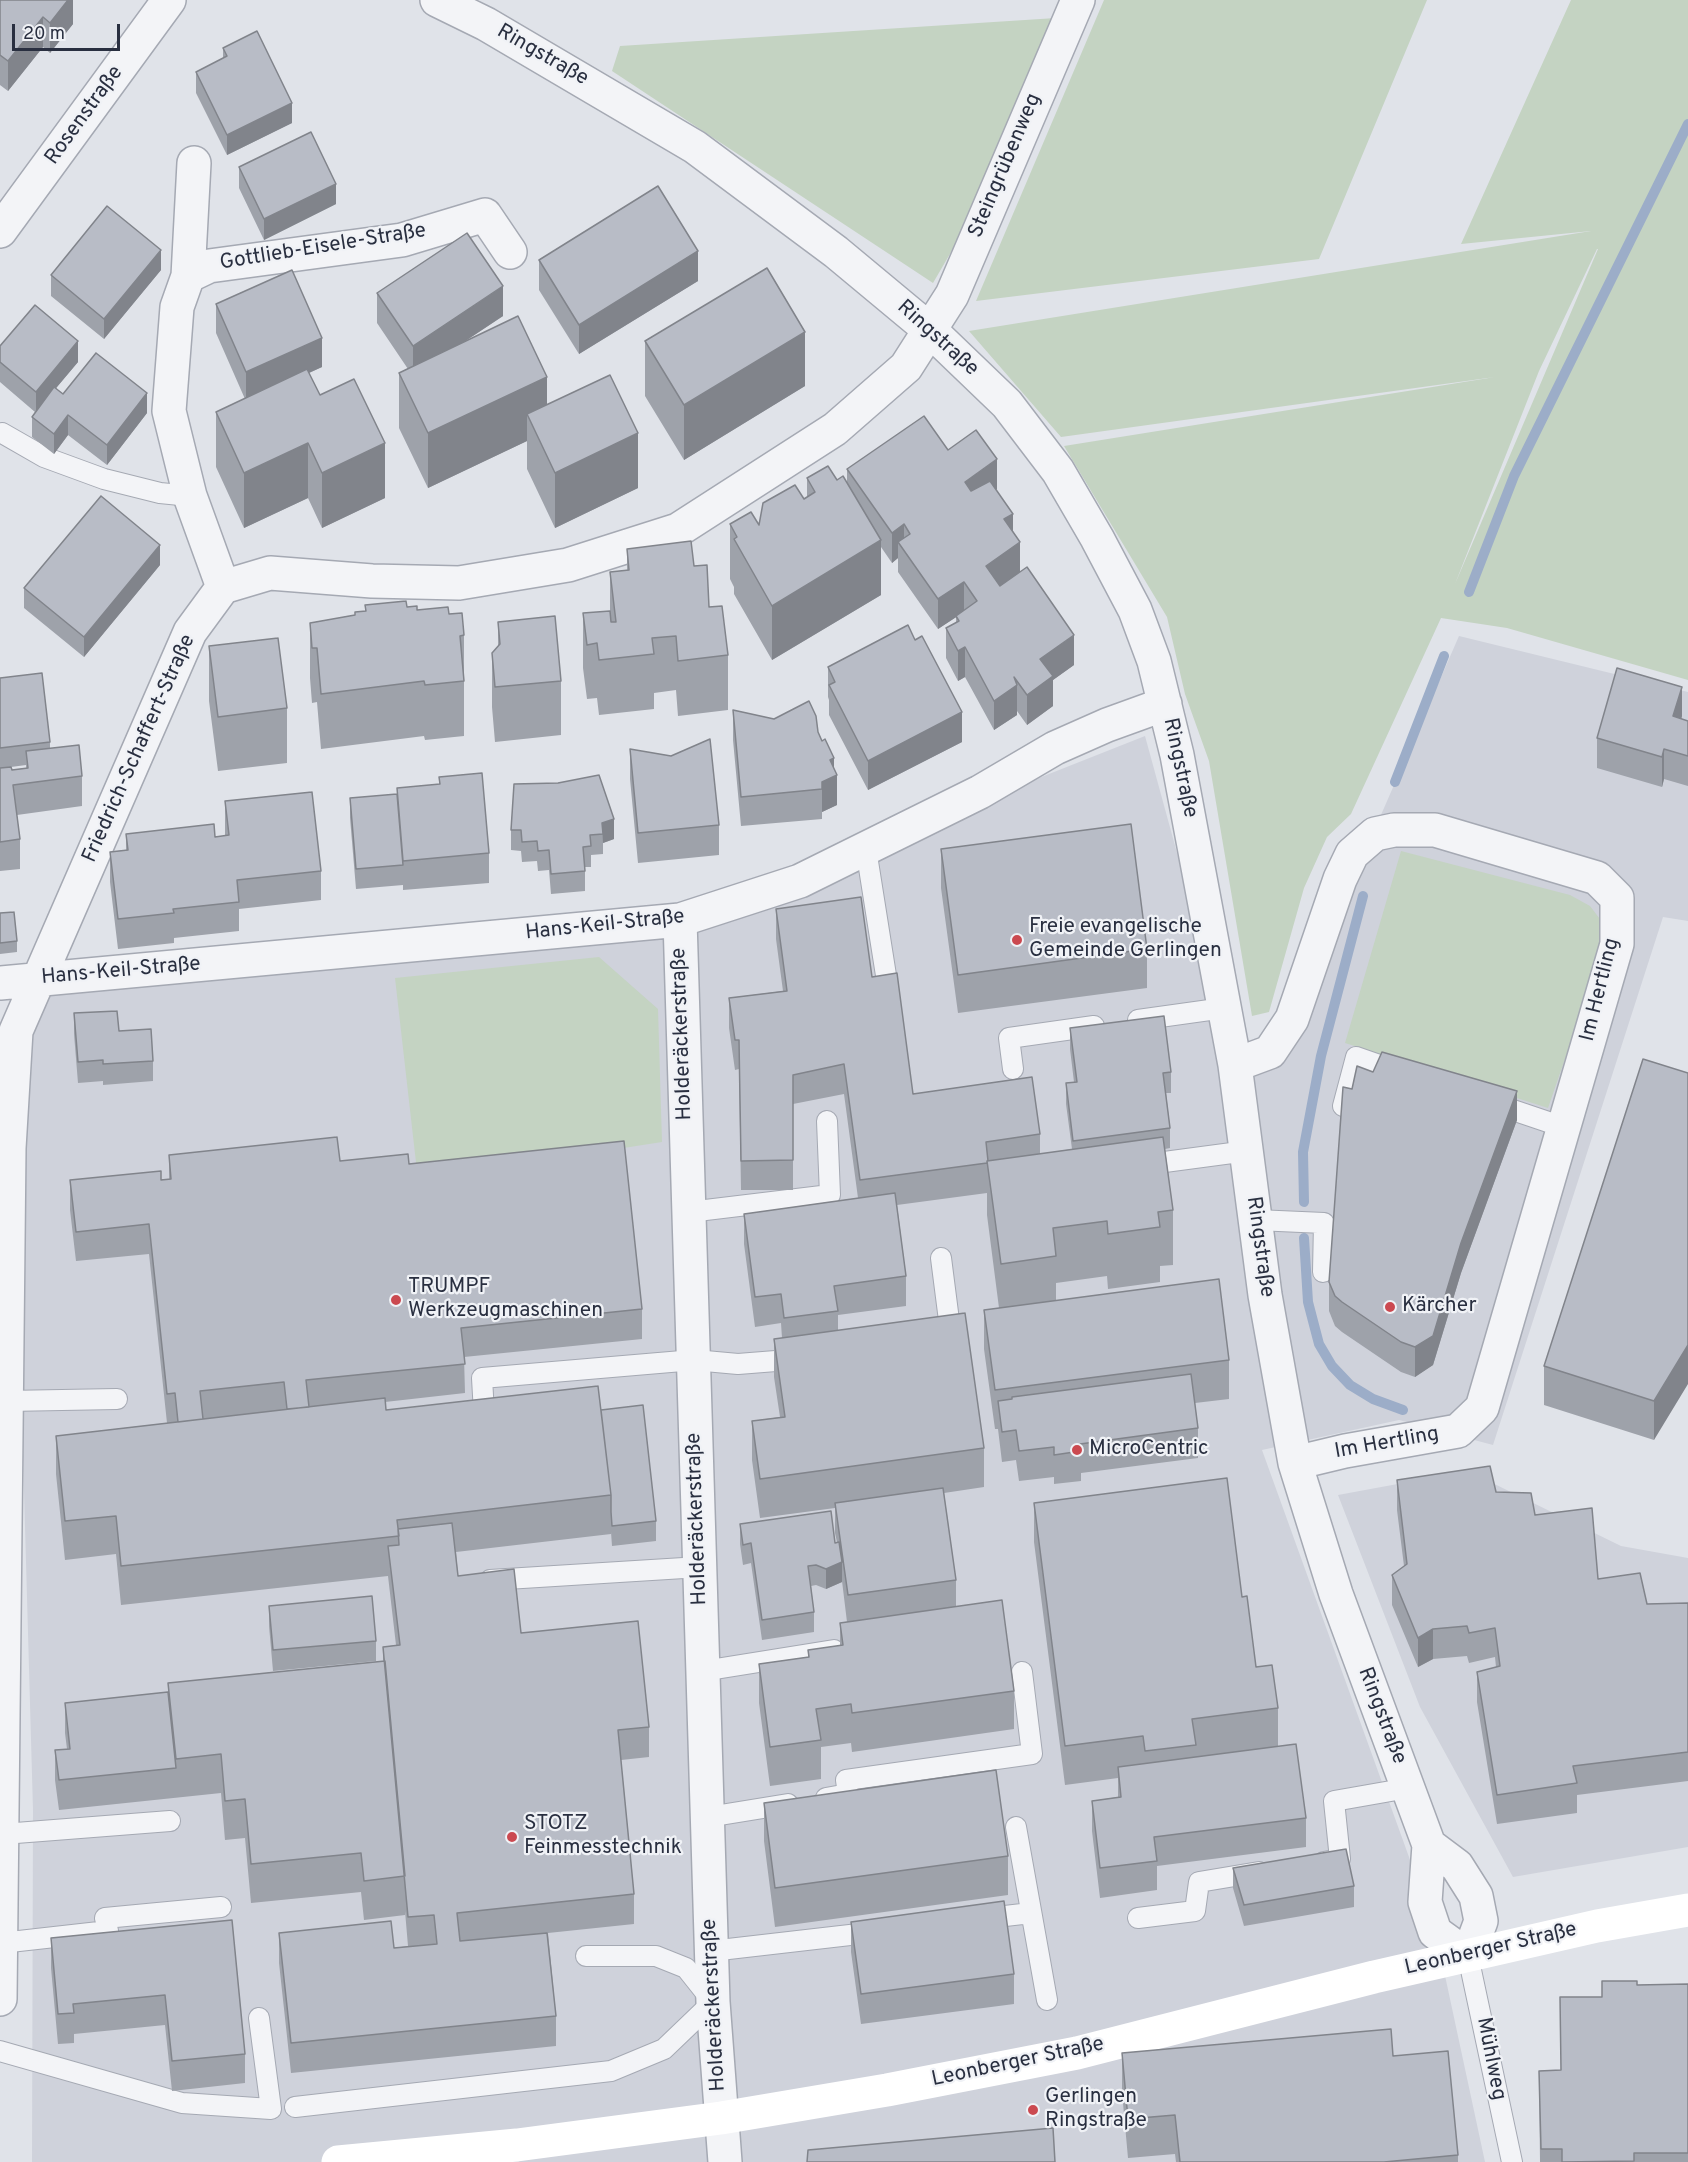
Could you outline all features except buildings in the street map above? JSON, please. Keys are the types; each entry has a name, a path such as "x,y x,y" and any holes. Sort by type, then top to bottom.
{"main road":[{"name":"Leonberger Straße","path":"338,2162 517,2145 721,2118 887,2090 1077,2053 1468,1956 1597,1926 1688,1910"}],"street":[{"name":"Ringstraße","path":"437,0 486,24 695,147 836,252 931,331 1006,404 1058,471 1135,610 1154,661 1165,704 1205,894 1235,1065 1265,1295 1295,1463 1340,1605 1429,1845 1425,1902 1436,1932 1468,1956"},
{"name":"Steingrübenweg","path":"931,331 952,295 1078,0"},
{"name":"Rosenstraße","path":"0,231 166,4"},
{"name":"Gottlieb-Eisele-Straße","path":"194,163 188,276 177,307 169,411 190,496 223,587"},
{"name":"Gottlieb-Eisele-Straße","path":"188,276 209,266 402,240 485,215 510,252"},
{"path":"223,587 270,573 372,581 459,583 568,565 678,530 835,429 906,367 931,331"},
{"name":"Friedrich-Schaffert-Straße","path":"0,1999 9,1148 16,1031 190,632 223,587"},
{"name":"Hans-Keil-Straße","path":"0,983 680,920 800,881 980,792 1055,748 1107,724 1165,704"},
{"name":"Im Hertling","path":"1235,1065 1270,1052 1292,1019 1340,879 1352,854 1375,834 1394,830 1435,830 1596,878 1617,898 1617,944 1482,1408 1458,1431 1345,1451 1295,1463"},
{"name":"Holderäckerstraße","path":"680,920 711,1951 725,2162"},
{"path":"1429,1845 1457,1866 1476,1896 1481,1921 1468,1956"}],"lane":[{"path":"2,433 44,457 104,479 160,494 190,496"},
{"path":"866,849 888,988"},
{"path":"1013,1069 1009,1038 1224,1008"},
{"path":"1342,1106 1356,1057 1421,1079"},
{"path":"1476,1098 1563,1127"},
{"path":"689,1212 830,1195 827,1121"},
{"path":"1128,1167 1246,1151"},
{"path":"1256,1220 1324,1223 1323,1272"},
{"path":"927,1340 951,1336 941,1258"},
{"path":"448,1416 484,1413 482,1378 694,1360 738,1364 776,1363 822,1356"},
{"path":"7,1401 117,1398"},
{"path":"487,1580 700,1567"},
{"path":"703,1671 857,1646"},
{"path":"708,1817 848,1794 846,1780 1032,1754 1022,1672"},
{"path":"1305,1865 1340,1859 1334,1801 1408,1788"},
{"path":"2,1818 170,1821"},
{"path":"1016,1827 1047,2000"},
{"path":"1138,1918 1195,1911 1199,1882 1281,1869"},
{"path":"1,1943 108,1931 105,1918 221,1907"},
{"path":"961,1922 1031,1913"},
{"path":"711,1951 892,1930"},
{"path":"295,2107 611,2071 664,2049 713,2002 686,1968 656,1956 586,1956"},
{"name":"Mühlweg","path":"1468,1956 1512,2162"},
{"path":"0,2051 182,2103 271,2109 259,2018"}],"shaded area":[{"path":"1459,636 1688,692 1688,921 1663,917 1493,1445 1399,1420 1262,1450 1435,1929 1485,2162 32,2162 33,1810 10,995 680,920 1145,736 1235,1065 1292,1019"},
{"path":"1468,1471 1621,1546 1688,1558 1688,1847 1513,1877 1420,1707 1338,1495"}],"green space":[{"path":"1104,0 1427,0 1319,259 976,301"},
{"path":"1571,0 1688,0 1688,680 1507,628 1441,618 1351,814 1327,837 1304,888 1269,1012 1252,1016 1209,761 1185,694 1167,617 1064,446 1495,377 1061,437 969,331 1591,231 1461,244","holes":["1598,249 1455,584 1539,371"]},
{"path":"1056,18 954,247 933,283 612,71 620,46"},
{"path":"1401,851 1570,895 1590,906 1606,927 1605,943 1548,1108 1345,1043"},
{"path":"599,957 658,1009 662,1142 418,1180 395,978"}],"waterway":[{"path":"1469,592 1514,476 1688,124"},
{"path":"1395,782 1444,656"},
{"path":"1304,1202 1303,1152 1321,1056 1363,896"},
{"path":"1304,1238 1308,1302 1319,1344 1332,1366 1350,1385 1373,1399 1403,1410"}],"place":[{"name":"Freie evangelische Gemeinde Gerlingen","path":"1017,940"},
{"name":"TRUMPF Werkzeugmaschinen","path":"396,1300"},
{"name":"Kärcher","path":"1390,1307"},
{"name":"MicroCentric","path":"1077,1450"},
{"name":"STOTZ Feinmesstechnik","path":"512,1837"},
{"name":"Gerlingen Ringstraße","path":"1033,2110"}]}
